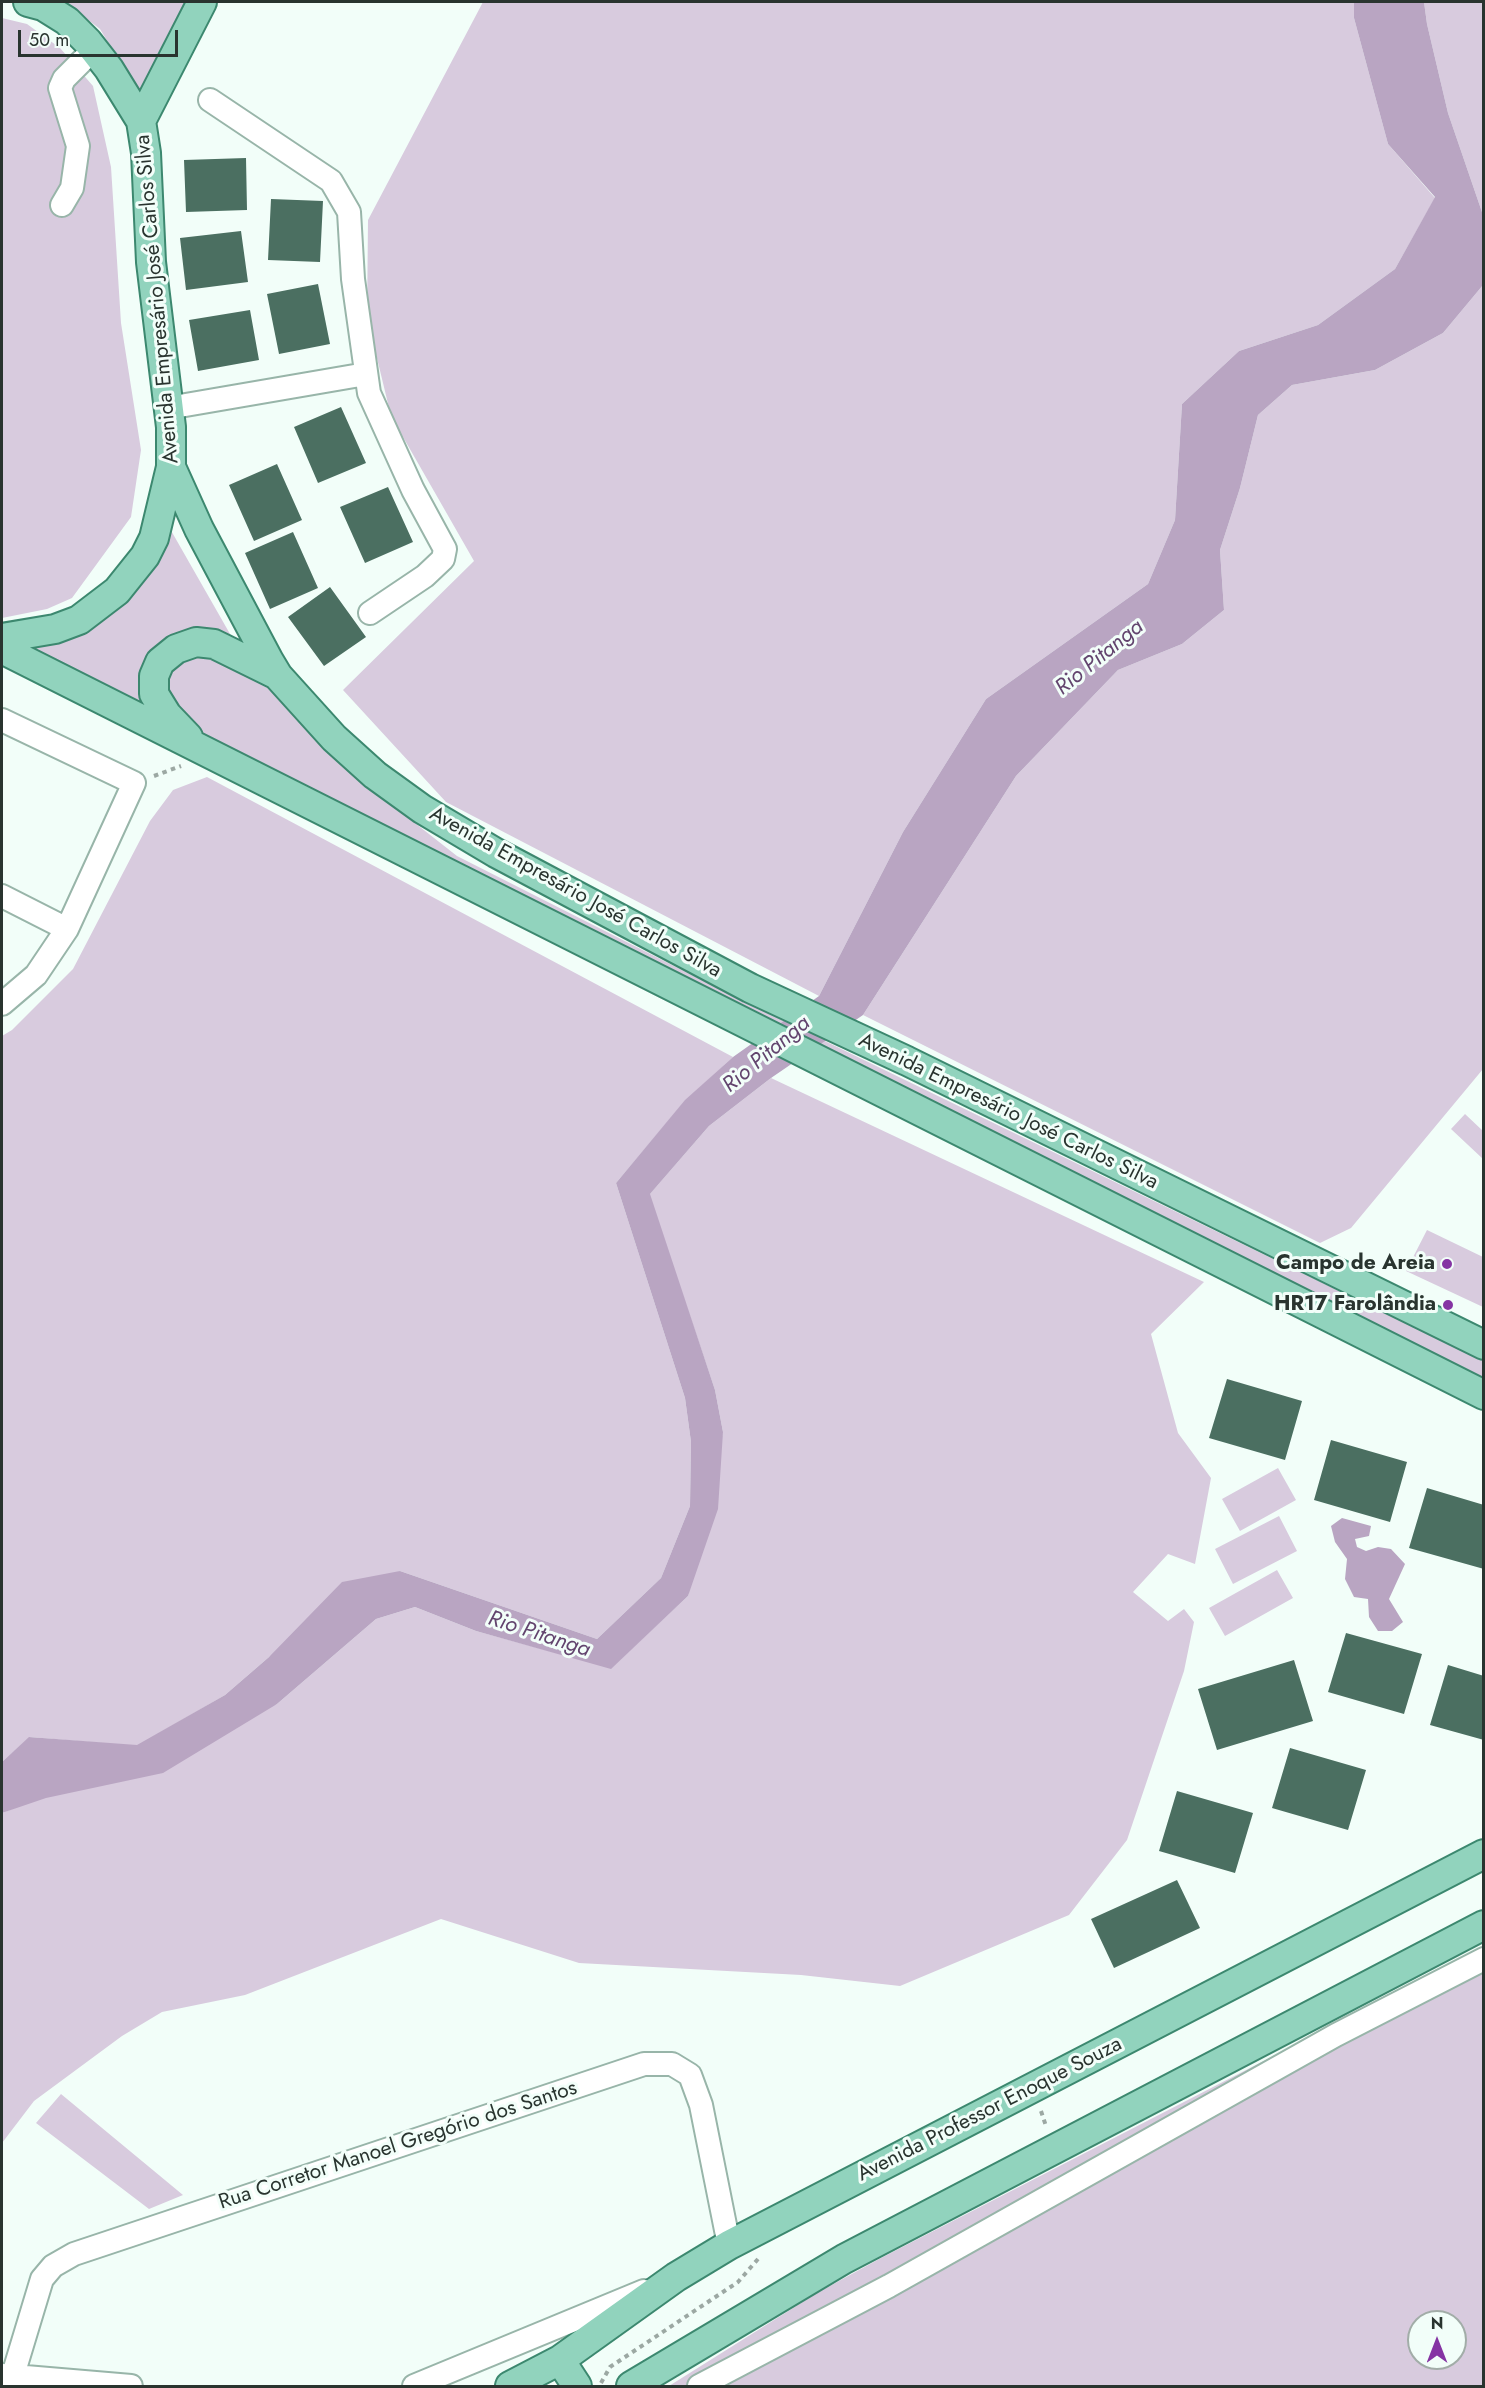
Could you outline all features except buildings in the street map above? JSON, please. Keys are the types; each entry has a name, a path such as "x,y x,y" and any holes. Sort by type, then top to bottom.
{"main road":[{"path":"28,2 43,6 67,21 94,49 141,121"},
{"name":"Avenida Empresário José Carlos Silva","path":"202,2 141,121 146,153 151,262 168,408 171,467 245,620 278,676 334,738 375,775 422,809 496,853 750,988 907,1061 1484,1345"},
{"path":"2,638 55,629 79,620 117,591 145,556 154,538 171,467"},
{"path":"205,753 167,715 154,694 154,676 160,662 176,649 196,642 214,644 278,676"},
{"name":"Avenida Empresário José Carlos Silva","path":"2,649 1484,1395"},
{"name":"Avenida Professor Enoque Souza","path":"510,2386 560,2360 676,2277 729,2246 1484,1854"},
{"path":"631,2386 844,2259 1484,1925"},
{"path":"560,2360 577,2386"}],"street":[{"path":"62,205 72,188 78,146 60,88 64,79 94,49"},
{"path":"210,100 331,182 344,199 349,212 353,279 369,393 413,490 445,549 443,559 425,576 370,613"},
{"path":"168,408 366,374"},
{"path":"2,720 134,783 67,929 36,975 2,1004"},
{"path":"2,896 67,929"},
{"path":"699,2386 889,2286 1336,2035 1484,1959"},
{"name":"Rua Corretor Manoel Gregório dos Santos","path":"7,2375 42,2279 53,2266 75,2254 644,2064 672,2064 690,2075 700,2105 729,2246"},
{"path":"419,2386 676,2277"},
{"path":"7,2375 131,2386"}],"path":[{"path":"134,783 205,753"},
{"path":"1033,2088 1048,2130 1062,2145"}],"shaded area":[{"path":"65,2 187,2 140,95 100,29"},
{"path":"483,2 1354,2 1354,18 1388,144 1435,198 1395,269 1318,325 1239,351 1182,404 1175,520 1148,584 986,699 903,832 819,996 446,802 343,690 474,561 391,416 367,317 368,220"},
{"path":"1424,2 1483,2 1483,215 1448,113"},
{"path":"2,18 27,24 60,48 93,86 111,167 121,323 141,450 131,517 72,598 47,609 2,618"},
{"path":"1483,285 1483,1069 1351,1228 1320,1243 863,1015 1016,776 1118,670 1182,644 1224,610 1220,550 1240,488 1258,415 1292,385 1375,370 1443,333"},
{"path":"161,513 250,669 364,783 457,856 757,1008 1483,1361 1483,1378 752,1015 349,807 21,645 95,615"},
{"path":"207,777 733,1057 685,1101 616,1183 685,1398 691,1442 690,1506 661,1578 597,1639 400,1571 269,1657 225,1695 137,1746 30,1737 2,1762 2,1036 12,1030 73,969 150,821 173,790"},
{"path":"771,1078 1204,1282 1151,1334 1178,1433 1211,1478 1195,1564 1168,1554 1133,1592 1168,1621 1184,1609 1194,1622 1184,1671 1127,1840 1069,1915 900,1986 801,1975 579,1963 441,1919 245,1995 162,2012 122,2036 34,2101 2,2143 2,1813 277,1704 376,1619 415,1607 476,1631 611,1668 688,1596 723,1432 715,1390 649,1195 709,1126"},
{"path":"1465,1114 1483,1131 1483,1159 1451,1129"},
{"name":"Campo de Areia","path":"1427,1230 1483,1257 1483,1307 1406,1271"},
{"path":"1278,1468 1296,1500 1240,1531 1222,1499"},
{"path":"1279,1516 1297,1551 1233,1584 1215,1549"},
{"path":"1277,1570 1293,1598 1225,1636 1209,1608"},
{"path":"1483,1948 1483,2386 669,2386 817,2293"},
{"path":"61,2094 183,2195 149,2209 36,2123"}],"water":[{"name":"Rio Pitanga","path":"1354,2 1424,2 1448,113 1483,215 1483,285 1443,333 1375,370 1292,385 1258,415 1240,488 1220,550 1224,610 1182,644 1118,670 1016,776 863,1015 771,1078 709,1126 650,1194 715,1390 723,1432 718,1509 688,1596 611,1669 476,1631 415,1607 376,1619 277,1704 163,1773 46,1798 2,1813 2,1762 29,1737 137,1745 225,1695 269,1657 342,1582 400,1571 597,1639 661,1578 690,1506 691,1442 685,1398 616,1183 685,1100 733,1057 819,996 903,832 986,699 1148,584 1175,520 1182,404 1239,351 1318,325 1395,269 1435,197 1388,144 1354,18"},
{"path":"1342,1518 1371,1526 1369,1536 1355,1539 1357,1547 1366,1551 1378,1547 1391,1549 1405,1564 1389,1599 1403,1622 1392,1631 1378,1631 1369,1617 1368,1599 1354,1597 1345,1579 1347,1559 1335,1542 1331,1526"}],"place":[{"name":"Campo de Areia","path":"1447,1264"},
{"name":"HR17 Farolândia","path":"1448,1305"}]}
